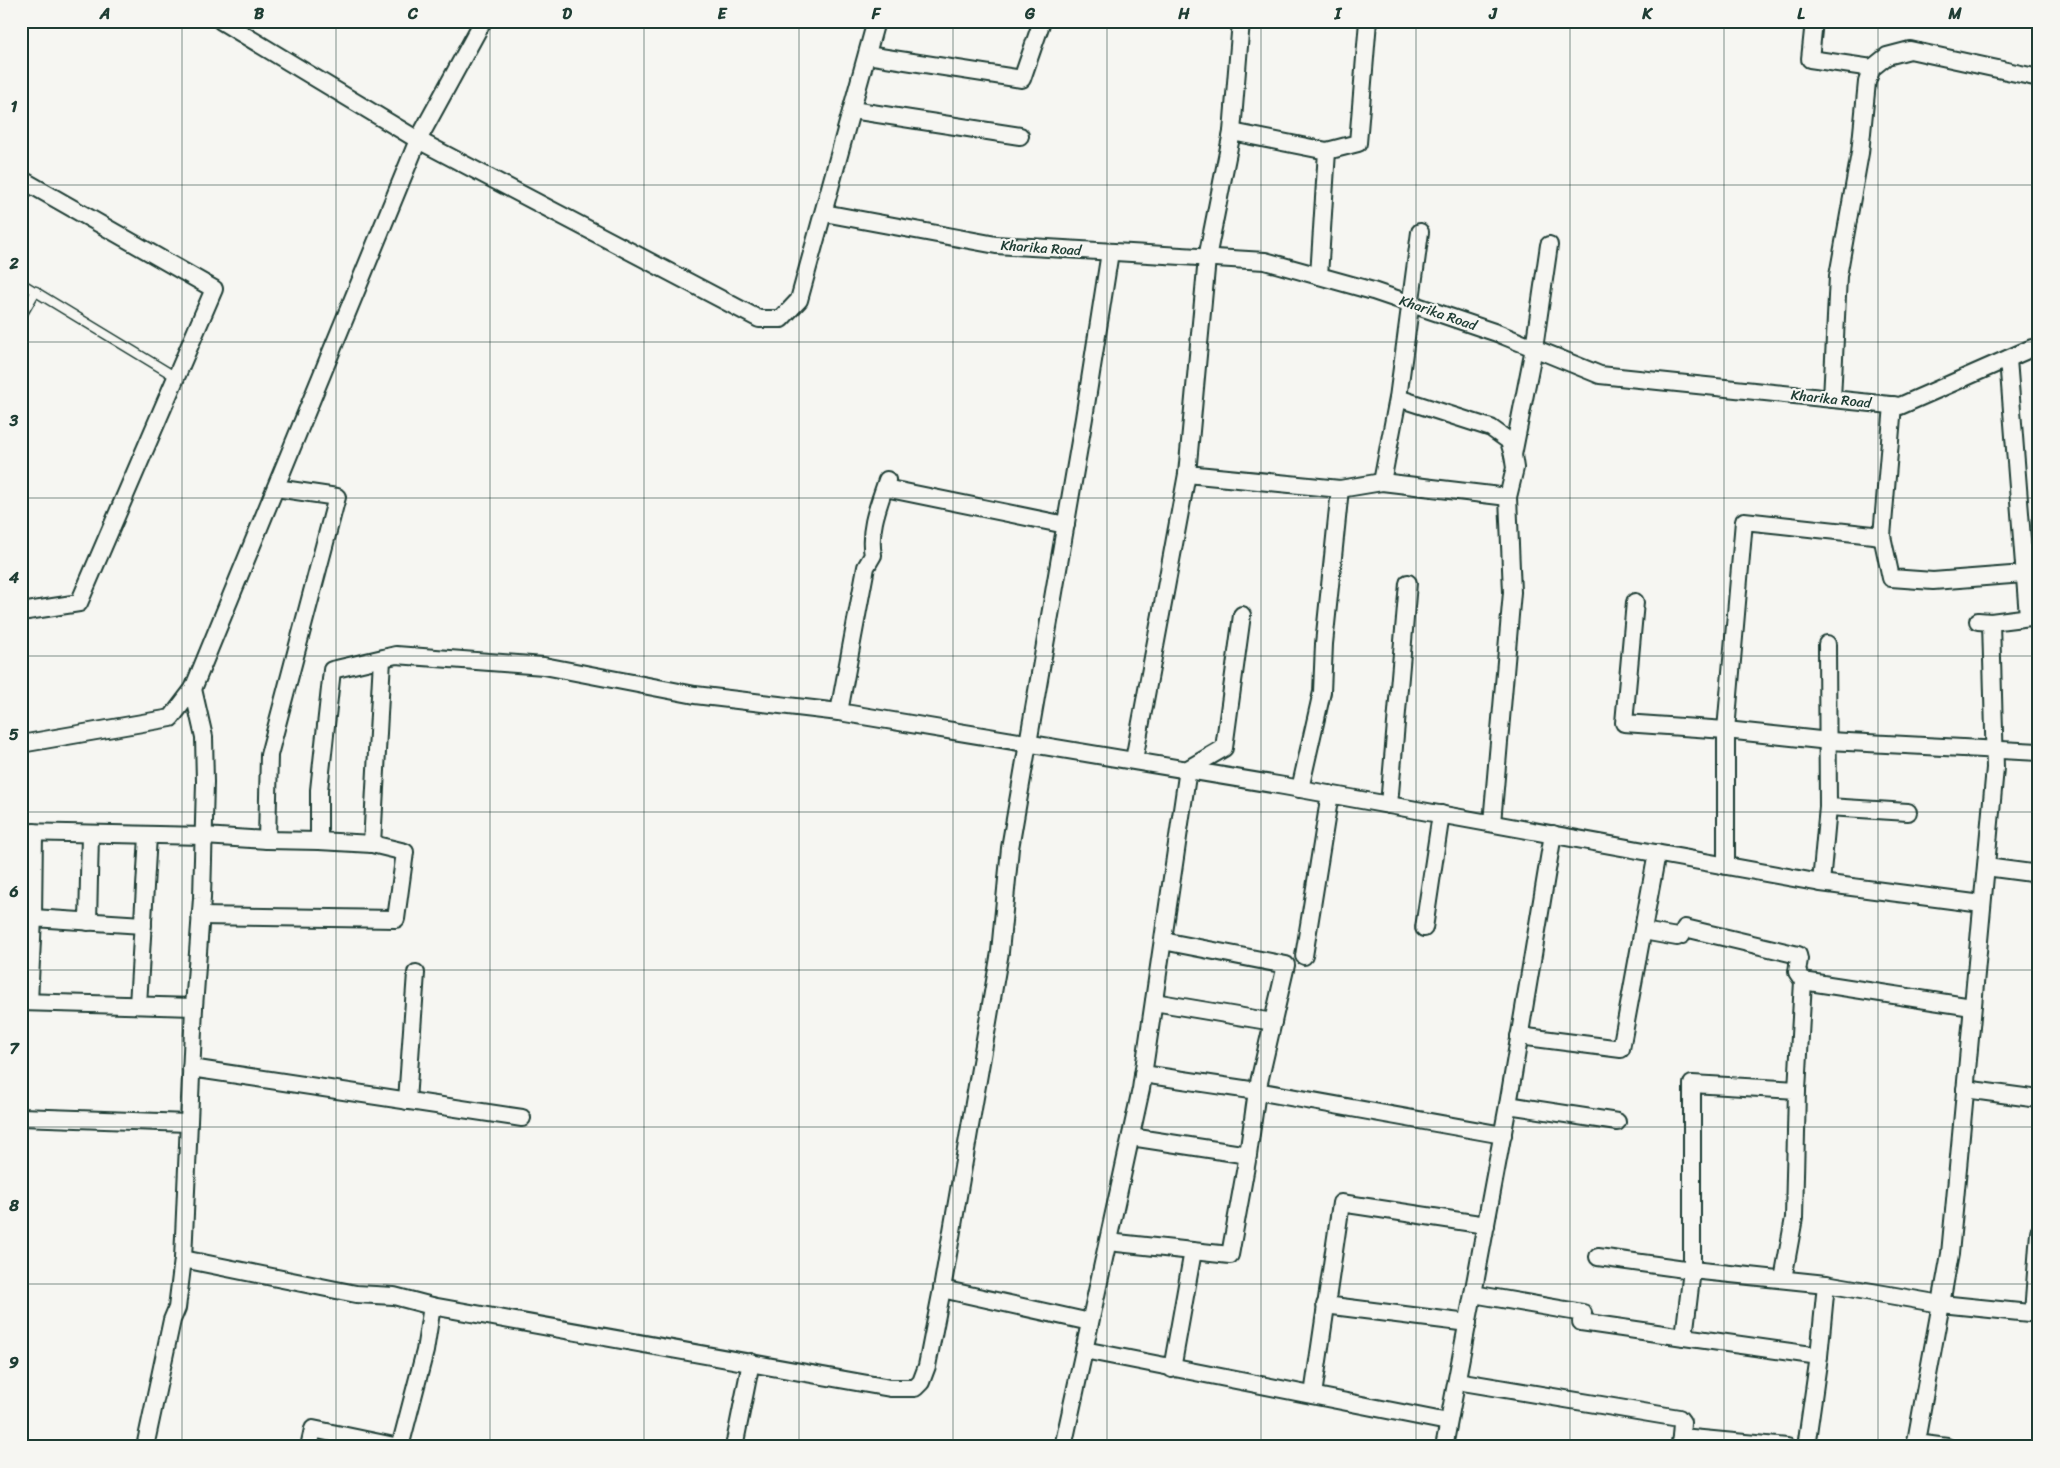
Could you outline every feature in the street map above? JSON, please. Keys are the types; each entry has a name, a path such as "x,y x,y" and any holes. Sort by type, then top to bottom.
{"street":[{"path":"221,21 418,140 759,319 781,319 799,300 876,21"},
{"path":"21,744 171,718 193,689 418,140 483,21"},
{"path":"867,55 1022,79 1042,21"},
{"path":"1134,760 1187,474 1207,258 1232,132 1241,21"},
{"path":"1232,132 1327,151 1358,143 1368,21"},
{"path":"1814,21 1810,59 1872,68"},
{"path":"1832,399 1838,276 1860,153 1867,82 1872,68 1887,56 1910,50 2039,78"},
{"path":"852,110 1020,136"},
{"path":"1318,276 1327,151"},
{"path":"21,179 214,289 79,603 21,612"},
{"name":"Kharika Road","path":"824,213 996,245 1264,261 1410,304 1534,348 1600,375 1900,406 2032,348 2039,349"},
{"path":"1382,482 1398,398 1420,232"},
{"path":"1513,455 1534,348 1549,245"},
{"path":"183,1259 356,1294 394,1296 432,1306 890,1388 915,1388 921,1382 927,1366 942,1289 1000,952 1010,848 1066,525 1110,252"},
{"path":"1947,1447 1916,1445 1950,1254 1995,768 1984,622 2033,616 2024,574 2008,359"},
{"path":"1398,398 1491,428 1509,442 1513,455 1515,468 1508,497 1512,592 1492,823"},
{"path":"1893,405 1882,536 1890,578 1933,581 2024,574"},
{"path":"1187,474 1340,489 1382,482 1508,497"},
{"path":"839,712 866,567 873,555 871,542 886,484 1066,525"},
{"path":"267,840 269,755 337,498 276,488"},
{"path":"1300,789 1322,692 1324,644 1340,489"},
{"path":"1726,866 1726,730 1744,521 1882,536"},
{"path":"1389,805 1408,583"},
{"path":"1635,602 1624,723 1726,730 1829,741 2039,752"},
{"path":"1188,770 1224,748 1242,615"},
{"path":"1821,883 1828,807 1827,644"},
{"path":"319,841 320,790 332,670 396,655 544,666 695,695 839,712 1029,742 1330,794 1821,883 1982,904"},
{"path":"372,844 382,659"},
{"path":"150,1446 172,1320 177,1308 183,1259 188,1123 204,836 204,737 193,689"},
{"path":"1063,1447 1143,1074 1188,770"},
{"path":"1304,956 1330,794"},
{"path":"1828,807 1908,812"},
{"path":"1424,928 1442,814"},
{"path":"194,1007 25,1002 33,918 28,832 319,841 372,844 405,852 396,920 200,916"},
{"path":"88,922 90,834"},
{"path":"1444,1447 1503,1135 1552,834"},
{"path":"138,1005 148,836"},
{"path":"1519,1036 1621,1049 1657,853"},
{"path":"1986,867 2039,874"},
{"path":"33,918 142,925"},
{"path":"1643,931 1677,937 1682,935 1685,928 1798,955 1797,972 1803,981 1797,1090 1794,1218 1783,1279"},
{"path":"1108,1242 1230,1255 1248,1155 1257,1091 1286,965 1163,940"},
{"path":"406,1101 416,973"},
{"path":"1803,981 1972,1007"},
{"path":"1154,1002 1273,1022"},
{"path":"191,1068 522,1118"},
{"path":"1143,1074 1257,1091 1503,1135"},
{"path":"1684,1337 1692,1270 1692,1084 1797,1090"},
{"path":"1965,1089 2039,1099"},
{"path":"1508,1105 1617,1122"},
{"path":"21,1116 188,1123"},
{"path":"1131,1137 1248,1155"},
{"path":"1313,1395 1341,1203 1486,1225"},
{"path":"1598,1257 1692,1270 1826,1284 1941,1304 2036,1314 2039,1232"},
{"path":"1172,1369 1193,1251"},
{"path":"1806,1447 1819,1356 1826,1284"},
{"path":"942,1289 1090,1322"},
{"path":"1473,1294 1583,1313 1581,1322 1819,1356"},
{"path":"1325,1305 1468,1323"},
{"path":"309,1447 313,1429 400,1447 425,1350 432,1306"},
{"path":"1084,1350 1172,1369 1448,1422"},
{"path":"734,1447 751,1362"},
{"path":"1457,1381 1679,1418 1682,1422 1680,1442 1787,1447"}],"lane":[{"path":"21,282 176,377"},
{"path":"21,317 36,291"}]}
